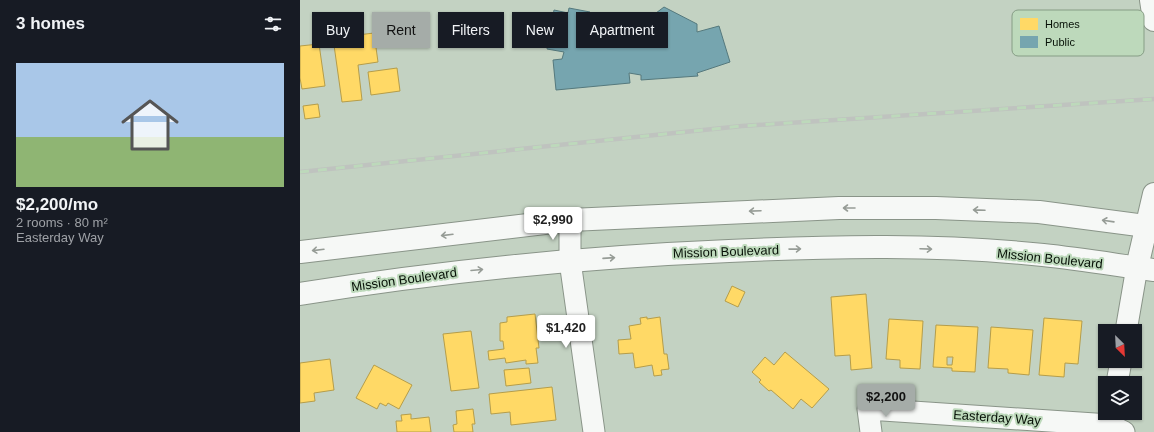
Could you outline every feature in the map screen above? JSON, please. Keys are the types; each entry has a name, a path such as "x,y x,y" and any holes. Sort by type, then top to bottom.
{"main road":[{"path":"1151,0 1154,20"},
{"path":"1146,269 1154,194"},
{"path":"300,252 570,220 839,208 936,208 1039,212 1150,227"},
{"name":"Mission Boulevard","path":"300,294 460,271 661,254 757,250 880,248 952,249 1042,255 1146,269"}],"street":[{"path":"570,220 570,261 594,432"},
{"path":"1128,324 1146,269"},
{"name":"Easterday Way","path":"871,432 868,409 1115,423"}],"building: Homes":[{"path":"372,33 372,48 376,48 378,62 358,65 362,100 342,102 334,48 364,48 364,34"},
{"path":"312,45 312,48 320,48 325,86 302,89 300,78 300,46"},
{"path":"397,68 400,91 371,95 368,72"},
{"path":"318,104 320,117 305,119 303,106"},
{"path":"732,286 745,292 738,307 725,301"},
{"path":"866,294 872,368 851,370 850,355 835,356 831,297"},
{"path":"535,314 539,348 536,348 538,363 526,364 526,360 506,363 505,358 489,360 488,351 504,349 503,341 500,341 500,323 507,322 507,317"},
{"path":"647,317 647,319 660,317 664,354 667,354 669,369 661,370 662,375 654,376 652,365 635,368 633,353 619,354 618,340 631,339 629,326 641,324 640,318"},
{"path":"1044,318 1082,321 1078,364 1065,363 1064,377 1039,375"},
{"path":"889,319 923,321 920,369 900,368 900,360 886,359"},
{"path":"936,325 978,327 975,372 952,371 952,368 933,367","holes":["947,357 953,357 952,365 947,365"]},
{"path":"991,327 1033,330 1029,375 1008,373 1008,369 988,368"},
{"path":"471,331 479,388 451,391 443,334"},
{"path":"785,352 829,389 812,408 801,399 793,409 759,382 761,380 752,372 765,357 774,365"},
{"path":"330,359 334,390 314,393 315,401 300,403 300,363"},
{"path":"374,365 412,385 399,409 388,403 386,406 380,403 377,409 356,398"},
{"path":"529,368 531,383 506,386 504,370"},
{"path":"552,387 556,420 511,425 510,412 491,414 489,394"},
{"path":"473,409 475,424 472,424 473,432 454,432 453,425 457,424 456,411"},
{"path":"411,414 411,419 429,417 431,432 397,432 396,421 402,421 401,415"}],"building: Public":[{"path":"664,7 697,24 697,32 719,26 730,62 697,73 698,76 641,80 641,75 629,73 630,83 556,90 553,60 562,59 564,52 547,49 568,48 569,8 590,12 576,12 576,48 668,48 668,12 657,12"}],"railway":[{"path":"300,172 742,126 1154,99"}]}
